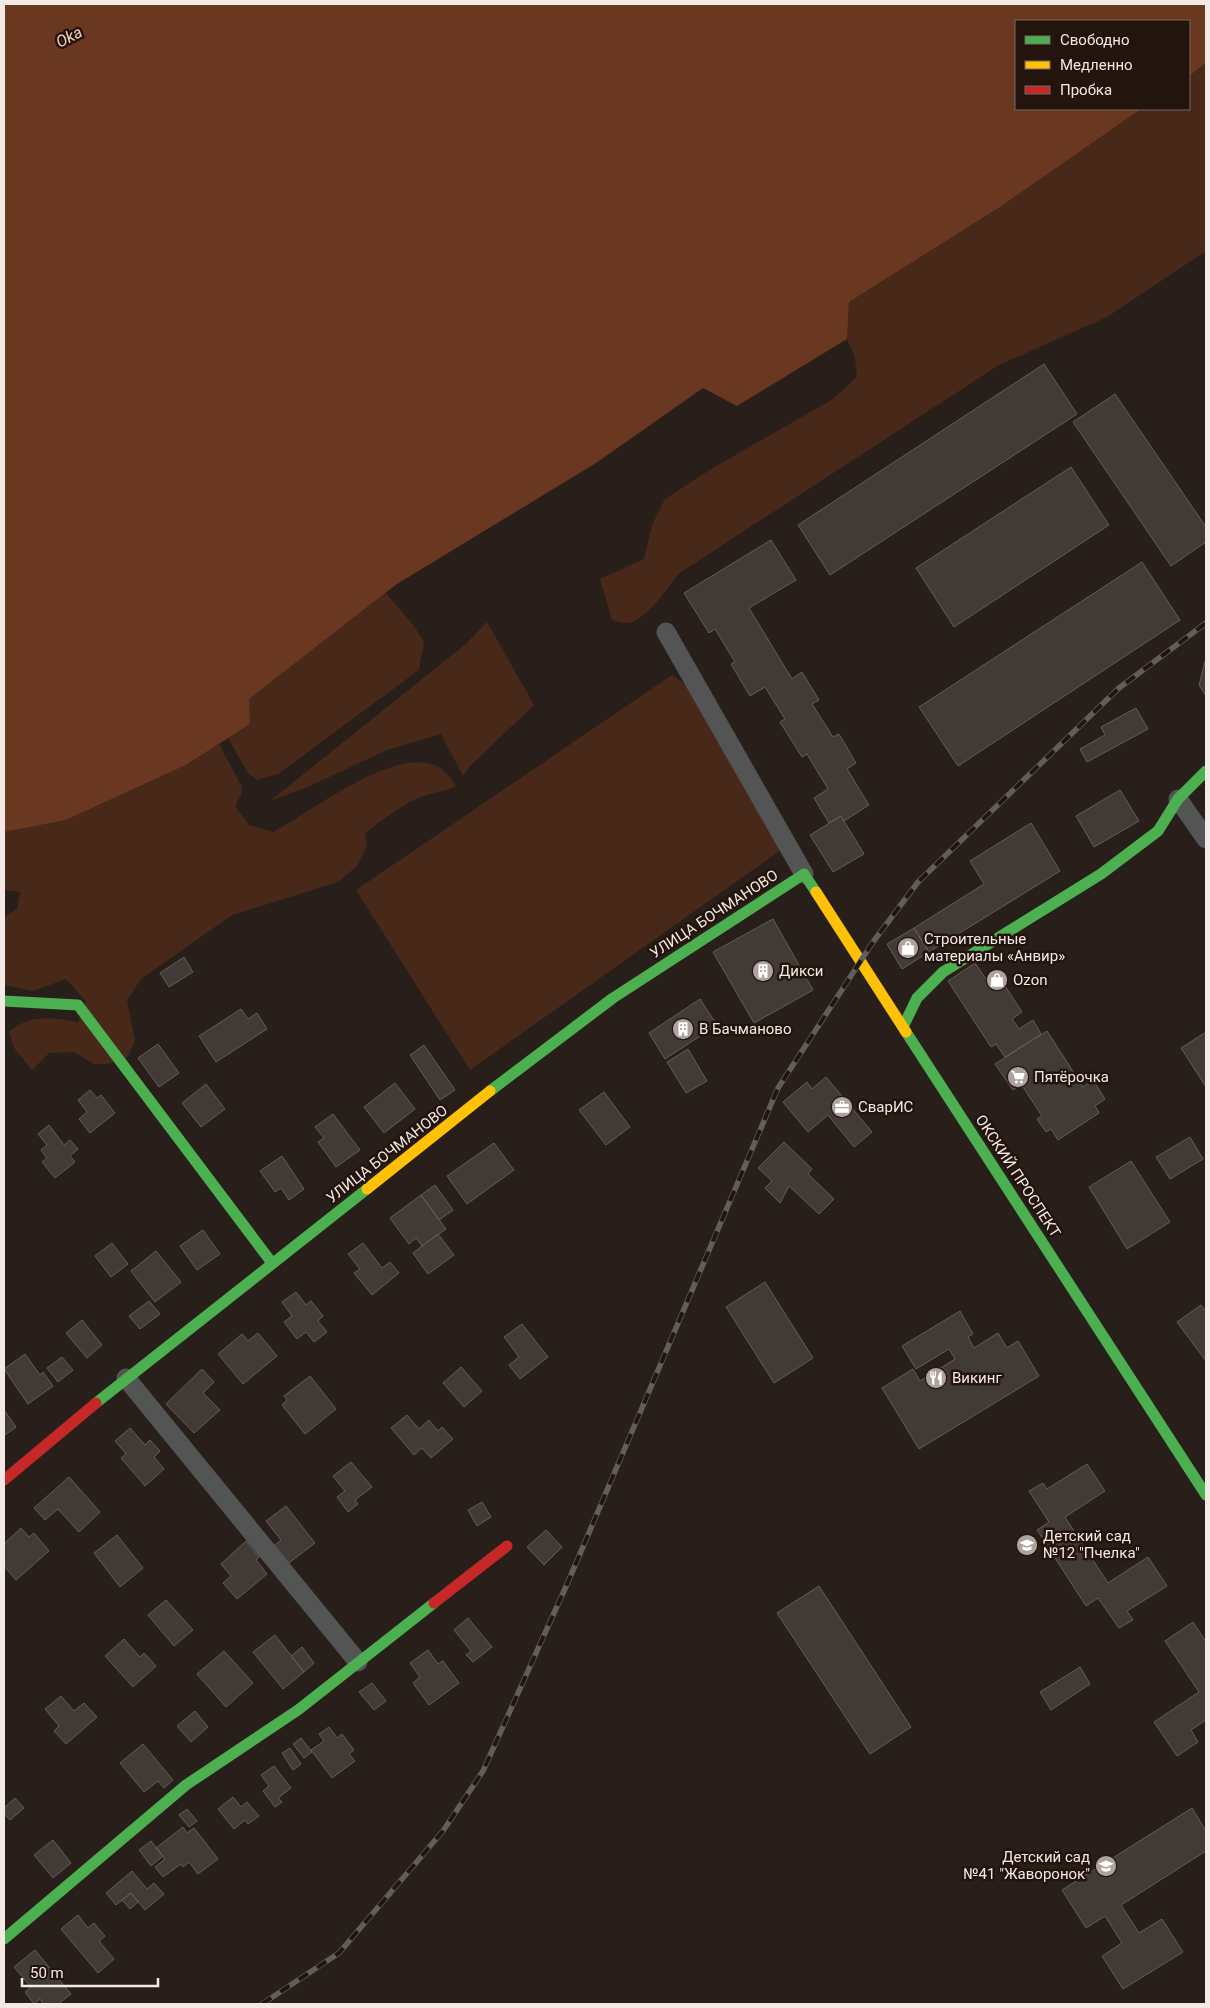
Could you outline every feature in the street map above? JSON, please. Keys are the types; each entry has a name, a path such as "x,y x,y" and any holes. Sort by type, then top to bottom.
{"main road":[{"path":"903,1027 917,998 943,972 1101,874 1158,831 1178,799 1206,771"},
{"name":"ОКСКИЙ ПРОСПЕКТ","path":"804,874 1206,1495"},
{"name":"УЛИЦА БОЧМАНОВО","path":"4,1480 126,1378 548,1046 613,998 804,874"},
{"path":"4,1001 78,1005 272,1263"},
{"path":"4,1939 186,1785 298,1710 507,1546"}],"street":[{"path":"666,632 804,874"},
{"path":"1178,799 1206,838"},
{"path":"126,1378 358,1662"}],"shaded area":[{"path":"1206,63 1206,251 1107,317 999,365 678,574 656,603 641,617 626,623 612,620 600,579 644,559 652,525 665,499 713,468 833,399 857,377 855,357 847,339 849,302 1000,207 1140,110 1190,110 1190,75"},
{"path":"386,593 414,626 424,642 419,670 278,774 257,780 248,773 228,738 250,724 248,699"},
{"path":"487,622 534,705 469,767 463,776 441,734 387,750 310,786 270,801 467,643"},
{"path":"672,675 688,686 781,850 470,1070 356,890"},
{"path":"219,744 242,787 241,795 235,806 249,825 273,832 350,786 394,766 413,762 435,765 448,775 456,786 411,801 365,833 367,846 357,866 338,882 232,915 141,979 127,1000 135,1041 126,1059 107,1064 94,1064 74,1052 49,1053 32,1070 14,1048 9,1032 17,1026 34,1019 51,1018 78,1022 86,1001 66,979 33,991 4,985 4,917 17,909 20,892 4,890 4,832 66,820 186,765"}],"water":[{"name":"Oka","path":"4,4 1206,4 1206,63 1190,75 1190,20 1015,20 1015,110 1140,110 1000,207 849,302 847,339 737,406 703,388 596,463 397,584 249,699 250,724 186,765 66,820 4,832"}],"building":[{"path":"1044,364 1077,414 830,575 798,525"},
{"path":"1115,394 1206,527 1206,542 1171,566 1073,422"},
{"path":"1071,467 1109,525 954,627 916,568"},
{"path":"771,540 796,580 749,608 792,679 802,672 819,700 812,704 833,737 839,734 856,763 847,769 869,805 844,821 841,816 829,823 814,798 828,789 807,754 802,757 780,722 785,719 765,687 750,696 731,664 735,662 715,629 709,633 684,593"},
{"path":"1142,562 1180,620 958,766 919,707"},
{"path":"1206,658 1206,696 1199,685"},
{"path":"1136,708 1148,729 1087,762 1080,749 1105,735 1101,727"},
{"path":"1120,790 1139,821 1094,847 1076,816"},
{"path":"841,816 864,854 833,872 810,835"},
{"path":"1031,823 1060,871 929,952 914,928 984,884 970,861"},
{"name":"Дикси","path":"773,919 813,990 754,1023 713,952"},
{"name":"Строительные материалы «Анвир»","path":"914,928 929,952 902,969 887,944"},
{"path":"184,957 193,972 169,987 160,973"},
{"path":"975,963 988,982 998,975 1022,1012 1012,1019 1019,1029 1033,1020 1041,1034 1005,1057 996,1044 991,1047 948,981"},
{"name":"В Бачманово","path":"700,999 717,1025 665,1059 649,1033"},
{"path":"241,1009 248,1019 257,1013 267,1029 216,1062 199,1036"},
{"path":"1047,1031 1083,1087 1093,1080 1105,1099 1095,1106 1099,1113 1058,1140 1051,1129 1046,1132 1037,1119 1042,1116 1021,1084 1013,1090 995,1064"},
{"path":"1206,1032 1206,1087 1181,1048"},
{"path":"158,1044 179,1073 159,1087 138,1058"},
{"path":"424,1045 455,1090 440,1100 410,1055"},
{"path":"688,1049 707,1081 686,1093 667,1062"},
{"path":"826,1077 872,1132 854,1147 828,1115 808,1132 783,1102 807,1082 812,1089"},
{"path":"395,1083 415,1109 384,1133 364,1107"},
{"path":"206,1084 225,1109 201,1127 182,1103"},
{"path":"90,1090 97,1098 101,1095 115,1113 90,1133 79,1119 87,1112 78,1100"},
{"path":"604,1092 630,1127 606,1145 579,1110"},
{"path":"333,1114 360,1150 336,1167 318,1142 324,1138 315,1127"},
{"path":"49,1125 64,1145 70,1140 78,1149 70,1156 75,1162 55,1178 42,1162 47,1158 41,1150 47,1145 38,1134"},
{"path":"1190,1137 1203,1159 1170,1179 1156,1157"},
{"path":"784,1142 812,1169 808,1174 834,1199 819,1214 789,1186 780,1203 765,1188 772,1181 758,1168"},
{"path":"494,1143 514,1170 467,1204 447,1176"},
{"path":"282,1156 304,1189 289,1200 281,1188 275,1192 260,1171"},
{"path":"1131,1161 1170,1222 1127,1249 1089,1187"},
{"path":"435,1185 453,1210 439,1220 421,1195"},
{"path":"421,1195 446,1229 422,1246 416,1238 409,1244 390,1218"},
{"path":"203,1230 220,1254 197,1270 180,1246"},
{"path":"438,1234 454,1255 428,1274 413,1253"},
{"path":"112,1243 128,1264 111,1277 95,1256"},
{"path":"363,1243 382,1268 390,1262 399,1273 372,1295 354,1273 360,1269 348,1254"},
{"path":"156,1251 181,1282 155,1302 131,1271"},
{"path":"765,1282 813,1358 774,1383 726,1307"},
{"path":"296,1292 306,1305 311,1301 323,1316 318,1321 327,1332 314,1342 306,1332 297,1339 284,1322 292,1316 282,1302"},
{"path":"149,1301 160,1314 140,1329 129,1316"},
{"path":"1201,1305 1206,1312 1206,1361 1177,1322"},
{"path":"960,1311 973,1334 968,1337 974,1348 998,1333 1007,1348 1018,1341 1039,1376 919,1449 882,1388 913,1369 920,1381 955,1359 949,1349 916,1369 902,1346"},
{"path":"82,1320 102,1345 87,1358 66,1333"},
{"path":"522,1324 548,1357 520,1379 509,1365 519,1357 504,1337"},
{"path":"258,1333 277,1356 243,1384 218,1354 242,1334 248,1341"},
{"path":"25,1354 40,1375 43,1372 53,1386 28,1404 4,1369"},
{"path":"62,1357 73,1370 58,1382 47,1368"},
{"path":"461,1367 482,1391 464,1407 443,1383"},
{"path":"202,1369 214,1382 203,1393 220,1410 194,1433 166,1404"},
{"path":"310,1376 336,1409 305,1434 282,1405 287,1400 284,1396"},
{"path":"4,1410 16,1427 5,1435 4,1434"},
{"path":"407,1415 419,1429 429,1420 438,1431 442,1427 453,1439 431,1458 422,1448 414,1455 391,1428"},
{"path":"130,1428 145,1445 150,1440 160,1451 154,1457 164,1469 145,1486 121,1458 126,1454 115,1441"},
{"path":"351,1462 372,1487 355,1500 358,1504 348,1512 337,1497 345,1491 333,1476"},
{"path":"1087,1464 1105,1491 1065,1517 1108,1583 1148,1557 1167,1586 1127,1611 1133,1620 1119,1628 1098,1598 1086,1606 1037,1530 1049,1522 1029,1491 1043,1483 1047,1489"},
{"path":"69,1477 100,1512 79,1532 58,1509 45,1520 34,1508"},
{"path":"482,1502 491,1517 477,1526 468,1510"},
{"path":"286,1506 315,1543 285,1566 271,1548 281,1540 266,1521"},
{"path":"21,1528 29,1537 34,1533 49,1551 16,1580 4,1566 4,1544"},
{"path":"546,1530 562,1547 544,1565 527,1547"},
{"path":"117,1535 143,1568 120,1587 94,1553"},
{"path":"246,1541 259,1557 256,1560 267,1574 237,1599 223,1583 231,1576 221,1564"},
{"path":"819,1586 911,1727 870,1754 777,1613"},
{"path":"166,1600 193,1630 174,1646 148,1615"},
{"path":"468,1618 492,1647 473,1662 466,1655 471,1651 454,1630"},
{"path":"1193,1622 1206,1642 1206,1720 1191,1730 1198,1742 1177,1756 1154,1722 1199,1692 1165,1641"},
{"path":"275,1635 304,1672 283,1689 253,1652"},
{"path":"124,1639 140,1657 144,1653 156,1666 133,1687 105,1656"},
{"path":"302,1647 314,1663 304,1672 291,1656"},
{"path":"428,1650 438,1664 443,1661 459,1683 429,1705 413,1683 420,1677 410,1663"},
{"path":"224,1651 253,1683 226,1707 197,1674"},
{"path":"1080,1667 1090,1684 1051,1710 1040,1692"},
{"path":"372,1683 386,1701 374,1710 359,1692"},
{"path":"61,1696 74,1711 84,1703 97,1717 66,1744 54,1731 59,1726 45,1709"},
{"path":"195,1711 208,1727 191,1742 177,1726"},
{"path":"329,1727 337,1738 342,1734 354,1750 349,1754 355,1761 332,1778 311,1750 324,1741 319,1734"},
{"path":"301,1738 312,1752 304,1758 293,1744"},
{"path":"143,1744 173,1780 164,1788 158,1781 144,1792 120,1763"},
{"path":"290,1748 301,1764 293,1770 282,1753"},
{"path":"274,1766 291,1788 278,1798 282,1802 275,1807 263,1791 269,1786 261,1775"},
{"path":"233,1797 241,1807 247,1802 259,1816 248,1824 245,1820 234,1829 218,1809"},
{"path":"15,1798 24,1808 10,1820 4,1814 4,1808"},
{"path":"1192,1808 1206,1831 1206,1851 1121,1905 1139,1933 1162,1919 1183,1952 1123,1989 1102,1956 1122,1943 1105,1916 1086,1928 1062,1890"},
{"path":"187,1809 197,1821 189,1827 179,1815"},
{"path":"183,1827 187,1833 194,1828 218,1859 198,1874 189,1862 183,1867 181,1864 163,1877 155,1867 165,1859 156,1848"},
{"path":"53,1840 71,1863 53,1878 34,1855"},
{"path":"151,1841 163,1856 151,1866 139,1850"},
{"path":"132,1871 147,1889 154,1883 164,1894 145,1910 131,1893 116,1905 106,1893"},
{"path":"131,1893 138,1902 130,1909 122,1900"},
{"path":"78,1915 88,1928 94,1923 105,1936 99,1941 114,1959 98,1973 61,1929"},
{"path":"35,1950 71,1994 58,2004 43,2004 40,1999 34,2004 25,1992 31,1987 14,1967"}],"railway":[{"path":"262,2004 339,1953 443,1831 483,1771 568,1582 778,1088 873,942 918,882 1119,688 1206,623"}],"traffic: fast":[{"path":"903,1027 917,998 943,972 1101,874 1158,831 1178,799 1206,771"},
{"path":"490,1091 613,998 804,874 816,892"},
{"path":"4,1001 78,1005 272,1263"},
{"path":"906,1032 1206,1495"},
{"path":"96,1403 367,1189"},
{"path":"4,1939 186,1785 298,1710 434,1603"}],"traffic: slow":[{"path":"816,892 906,1032"},
{"path":"367,1189 490,1091"}],"traffic: jam":[{"path":"4,1480 96,1403"},
{"path":"434,1603 507,1546"}],"place":[{"name":"Строительные материалы «Анвир»","path":"908,948"},
{"name":"Дикси","path":"763,971"},
{"name":"Ozon","path":"997,980"},
{"name":"В Бачманово","path":"683,1029"},
{"name":"Пятёрочка","path":"1018,1077"},
{"name":"СварИС","path":"842,1107"},
{"name":"Викинг","path":"936,1378"},
{"name":"Детский сад №12 \"Пчелка\"","path":"1027,1545"},
{"name":"Детский сад №41 \"Жаворонок\"","path":"1106,1866"}]}
